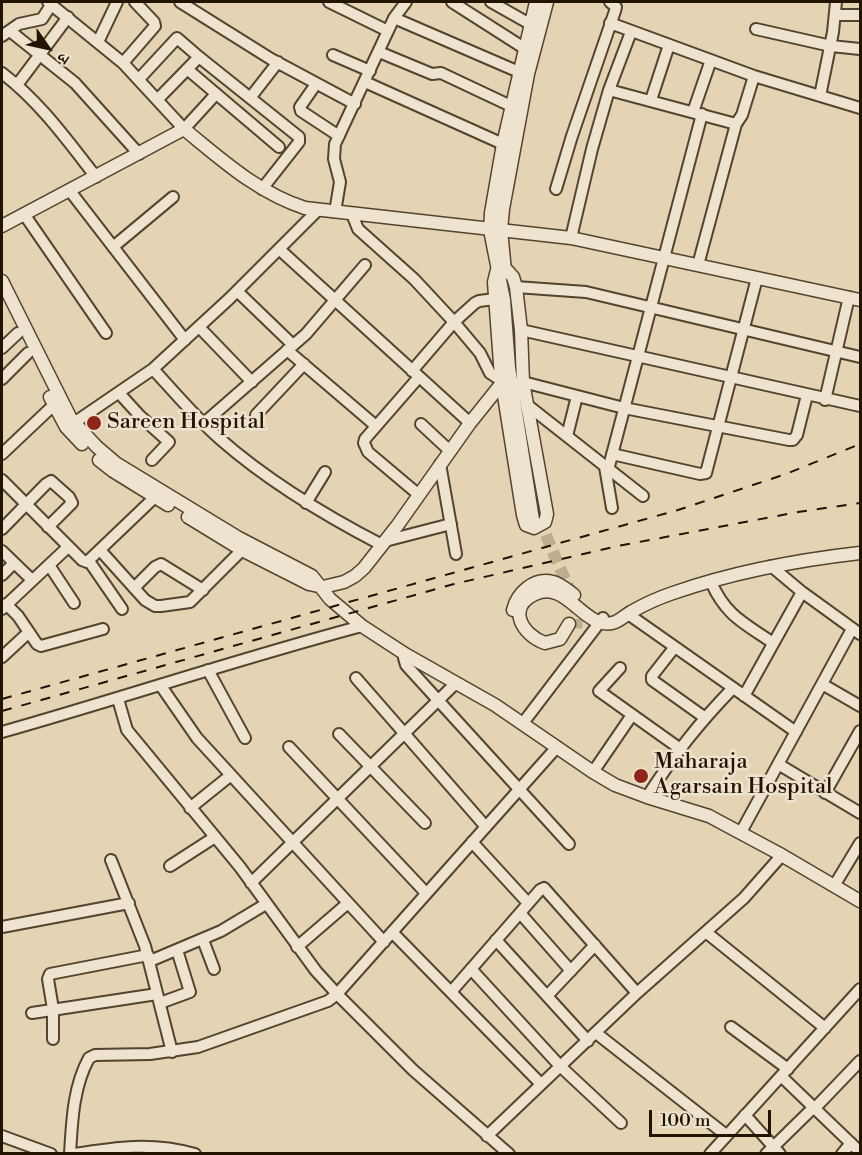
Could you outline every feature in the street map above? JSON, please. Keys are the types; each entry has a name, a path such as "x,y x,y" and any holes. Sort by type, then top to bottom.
{"street":[{"path":"98,42 117,2"},
{"path":"123,63 155,26 135,2"},
{"path":"180,2 278,62 355,104"},
{"path":"329,2 388,31"},
{"path":"335,212 340,182 334,150 394,18 406,2"},
{"path":"452,2 524,48"},
{"path":"491,2 530,24"},
{"path":"536,2 511,106 491,213 501,269 510,376 537,519"},
{"path":"495,230 528,74 547,2"},
{"path":"556,189 616,7 610,2"},
{"path":"820,96 831,46 836,2"},
{"path":"139,154 75,83 40,55 4,34 23,22 42,19 49,3 123,63 184,129 244,178 292,204 318,210 571,238 855,298 837,352 825,400"},
{"path":"835,15 861,15"},
{"path":"17,85 68,17"},
{"path":"394,18 519,72"},
{"path":"610,23 754,76 861,108"},
{"path":"756,29 831,46 861,49"},
{"path":"571,238 609,90 631,32"},
{"path":"139,79 177,38 297,135 299,140 262,189"},
{"path":"651,100 669,45"},
{"path":"379,52 432,74 441,73 511,106"},
{"path":"333,55 370,71"},
{"path":"158,99 199,57"},
{"path":"612,508 606,468 612,454 664,258 711,60"},
{"path":"250,98 278,62"},
{"path":"187,69 279,147"},
{"path":"2,73 48,116 96,177"},
{"path":"698,265 736,124 742,116 754,76"},
{"path":"365,82 503,144"},
{"path":"316,84 300,107 301,111 339,136"},
{"path":"609,90 736,124"},
{"path":"2,226 184,129 216,94"},
{"path":"70,191 184,340"},
{"path":"113,247 173,196"},
{"path":"70,425 153,369 237,291 318,210"},
{"path":"24,214 106,333"},
{"path":"352,214 358,229 414,279 480,353 490,373 501,380"},
{"path":"279,249 470,423"},
{"path":"204,423 290,348 365,265"},
{"path":"501,269 513,277 516,287 526,404 547,514 545,522 534,528 526,525 523,515 501,380 494,282 501,269"},
{"path":"612,454 704,474 708,470 757,278"},
{"path":"2,284 57,402"},
{"path":"516,287 586,292 861,357"},
{"path":"237,291 304,364 376,426"},
{"path":"2,299 28,353 70,425 91,453 113,471 242,550 309,584 323,587 355,576 419,495 501,380"},
{"path":"419,495 364,447 365,440 454,322 479,301 495,299"},
{"path":"199,327 252,382"},
{"path":"521,330 825,400 861,406"},
{"path":"2,348 18,333"},
{"path":"2,379 28,353"},
{"path":"256,415 304,364"},
{"path":"153,369 204,423 241,456 306,503 383,543 451,524"},
{"path":"523,382 624,408 793,440 797,435 807,395"},
{"path":"119,393 169,442 152,460"},
{"path":"567,436 577,396"},
{"path":"2,454 57,402"},
{"path":"526,404 643,496"},
{"path":"421,424 450,451"},
{"path":"70,425 117,464 237,537 312,576 323,587 330,599 362,626 405,654 524,723 593,772 646,797 709,816 861,901"},
{"path":"440,464 456,554"},
{"path":"306,503 325,472"},
{"path":"2,480 84,562 89,561 155,497"},
{"path":"2,529 49,482 62,490 72,503 48,527"},
{"path":"68,547 4,607 16,612 37,644 41,646 103,629"},
{"path":"100,550 150,604 161,606 190,602 242,550"},
{"path":"2,551 32,580"},
{"path":"573,626 564,644 553,650 534,647 518,633 513,624 514,603 525,589 535,583 552,582 565,588 603,621 612,623 650,602 711,582 771,566 859,554"},
{"path":"89,561 122,609"},
{"path":"2,575 14,563"},
{"path":"134,588 161,564 204,590"},
{"path":"49,565 74,603"},
{"path":"741,832 822,684 856,632 771,566"},
{"path":"711,582 719,599 731,614 773,643"},
{"path":"744,696 802,592"},
{"path":"628,614 796,732"},
{"path":"524,723 603,621"},
{"path":"2,732 362,626"},
{"path":"2,657 29,632"},
{"path":"674,648 651,678 704,717"},
{"path":"405,654 406,665 570,844"},
{"path":"620,668 600,688 600,692 679,748"},
{"path":"208,670 245,738"},
{"path":"356,678 486,827"},
{"path":"251,883 456,682"},
{"path":"822,684 861,706"},
{"path":"161,686 197,738 384,942"},
{"path":"646,797 679,748 704,717 733,688"},
{"path":"118,699 127,730 215,837 297,947 337,994 413,1070 509,1154"},
{"path":"593,772 632,715"},
{"path":"825,793 861,731"},
{"path":"339,734 425,823"},
{"path":"289,747 426,893"},
{"path":"195,1154 177,1149 126,1146 72,1154 74,1104 89,1058 95,1055 172,1052 198,1047 319,1005 337,994 557,747"},
{"path":"778,764 861,813"},
{"path":"190,808 231,775"},
{"path":"170,867 215,837"},
{"path":"472,842 528,903"},
{"path":"834,886 861,843"},
{"path":"487,1136 637,993 744,898 782,855"},
{"path":"111,860 149,958 172,1052"},
{"path":"451,992 528,903 544,888 637,993"},
{"path":"2,927 129,903"},
{"path":"297,947 348,903"},
{"path":"53,1039 53,1009 48,979 50,974 149,958 177,950 237,923 266,904"},
{"path":"520,913 571,971"},
{"path":"392,932 540,1083"},
{"path":"707,933 825,1028"},
{"path":"203,940 213,969"},
{"path":"496,940 588,1041"},
{"path":"547,996 595,945"},
{"path":"32,1013 159,998 190,992 177,950"},
{"path":"471,969 560,1066 621,1124"},
{"path":"710,1154 860,989"},
{"path":"731,1027 784,1072 814,1108 861,1152"},
{"path":"596,1033 726,1136"},
{"path":"745,1115 773,1151 859,1066"},
{"path":"2,1136 51,1154"},
{"path":"842,1154 851,1143"}],"tunnel":[{"path":"540,518 572,596 576,611 576,628"}],"railway":[{"path":"2,699 678,510 786,474 860,444"},
{"path":"2,711 454,584 618,546 798,512 860,503"}],"place":[{"name":"Sareen Hospital","path":"94,423"},
{"name":"Maharaja Agarsain Hospital","path":"641,776"}]}
